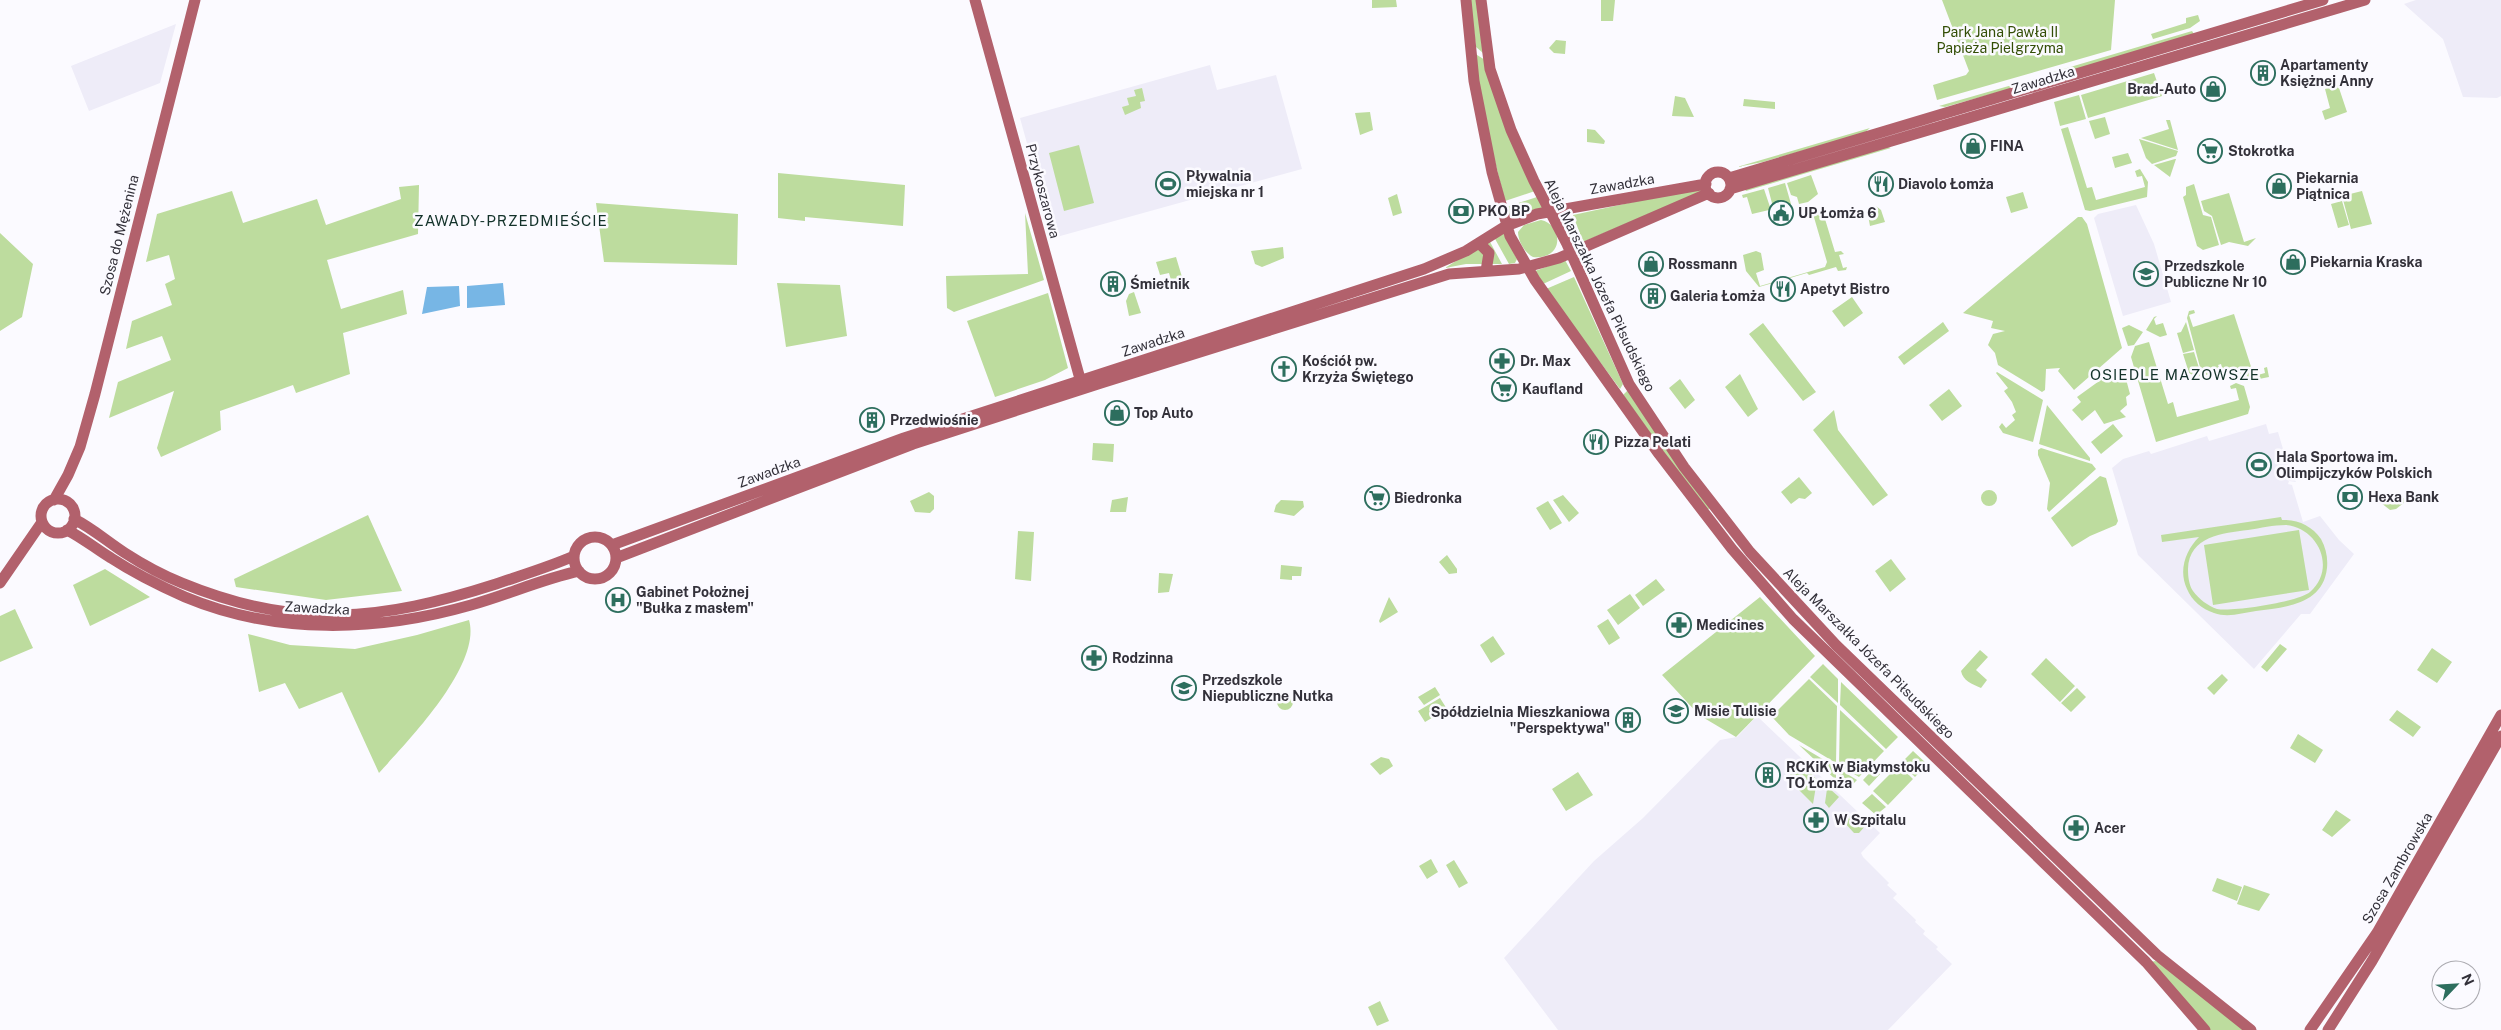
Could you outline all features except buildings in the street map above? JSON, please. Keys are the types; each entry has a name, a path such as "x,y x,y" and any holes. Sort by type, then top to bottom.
{"street":[{"name":"Szosa do Mężenina","path":"54,500 68,475 95,394 195,0"},
{"name":"Przykoszarowa","path":"975,0 1082,385"},
{"name":"Aleja Marszałka Józefa Piłsudskiego","path":"1466,0 1474,81 1492,172 1506,226 1527,268 1681,484 1762,584 1827,654 2146,962 2205,1030"},
{"name":"Aleja Marszałka Józefa Piłsudskiego","path":"1481,0 1488,57 1498,96 1530,173 1570,253 1629,384 1640,404 1698,486 1771,576 1836,645 2158,955 2236,1025 2251,1030"},
{"name":"Zawadzka","path":"1730,183 2322,0"},
{"name":"Zawadzka","path":"1730,183 2365,0"},
{"path":"1716,172 1723,173 1730,183 1722,197 1715,197 1707,189 1709,176 1716,172"},
{"name":"Zawadzka","path":"612,545 904,438 1449,274 1527,268 1570,253 1707,189"},
{"name":"Zawadzka","path":"616,558 913,444 1281,314 1424,269 1452,258 1520,219 1550,211 1707,189"},
{"path":"1479,243 1489,253 1486,271"},
{"path":"1296,309 1300,320"},
{"path":"1281,314 1284,325"},
{"name":"Szosa do Mężenina","path":"67,502 68,475"},
{"path":"0,583 42,522 43,508 54,500 67,502 74,513 74,519 67,530 59,533 50,531 42,522"},
{"name":"Zawadzka","path":"74,519 144,570 187,598 214,607 266,619 332,626 384,624 421,618 579,571"},
{"name":"Zawadzka","path":"67,530 144,570 252,606 311,615 350,616 406,609 475,590 574,556"},
{"path":"29,542 50,531"},
{"path":"588,538 603,538 612,545 616,558 612,570 601,578 586,577 579,571 574,556 578,545 588,538"},
{"name":"Szosa Zambrowska","path":"2310,1030 2382,924 2501,715"},
{"name":"Szosa Zambrowska","path":"2328,1030 2350,998 2501,736"},
{"path":"2338,990 2350,998"}],"shaded area":[{"path":"2416,0 2501,0 2501,96 2497,98 2463,97 2443,39 2404,4"},
{"path":"176,24 160,83 89,111 71,66"},
{"path":"1210,65 1217,90 1276,75 1302,169 1053,238 1020,118"},
{"path":"2136,205 2154,244 2171,302 2123,316 2094,218 2098,214"},
{"path":"2266,424 2269,434 2278,432 2288,466 2296,482 2289,481 2288,484 2292,485 2303,522 2320,516 2339,540 2354,554 2310,614 2301,614 2254,669 2138,555 2112,468 2123,459 2149,451 2151,454 2207,436 2209,441"},
{"path":"1757,716 1880,833 1861,853 1863,857 1889,883 1887,885 1897,894 1893,898 1916,920 1915,922 1925,931 1923,934 1938,947 1936,949 1952,964 1888,1030 1558,1030 1504,958 1594,861 1643,818 1720,740 1737,737"}],"green space":[{"path":"1372,0 1396,0 1397,7 1372,8"},
{"path":"1470,0 1476,0 1483,53 1476,47"},
{"path":"1601,0 1615,0 1613,21 1601,21"},
{"name":"Park Jana Pawła II Papieża Pielgrzyma","path":"1942,0 2115,0 2111,50 1937,100 1933,85 1966,75 1969,71"},
{"path":"2198,15 2200,21 2190,28 2153,39 2151,34 2186,23 2186,18"},
{"path":"2192,31 2194,34 2050,77 2050,73"},
{"path":"1556,40 1566,41 1565,54 1554,53 1549,48"},
{"path":"1474,53 1485,60 1535,191 1505,201 1488,134"},
{"path":"2154,73 2162,96 2088,118 2081,95"},
{"path":"2040,77 2042,80 1945,107 1939,106"},
{"path":"2338,85 2347,112 2325,120 2322,111 2330,108 2325,89"},
{"path":"1142,88 1145,101 1140,102 1141,108 1125,115 1122,107 1129,105 1127,98 1136,96 1134,90"},
{"path":"2079,95 2086,119 2060,126 2054,102"},
{"path":"1675,96 1685,98 1694,117 1672,116"},
{"path":"1744,99 1775,102 1775,109 1743,106"},
{"path":"1370,112 1373,130 1360,135 1355,113"},
{"path":"2105,117 2110,134 2095,139 2089,121"},
{"path":"2166,120 2170,120 2178,150 2141,138 2169,129"},
{"path":"2068,127 2087,188 2092,187 2096,200 2145,187 2142,176 2137,177 2135,171 2140,169 2148,182 2147,197 2090,211 2085,210 2061,129"},
{"path":"1870,128 1864,133 1763,162 1737,167"},
{"path":"1587,129 1595,130 1605,141 1604,144 1587,142"},
{"path":"2139,139 2178,151 2176,156 2152,164 2146,158"},
{"path":"1079,145 1094,203 1064,211 1049,153"},
{"path":"1885,146 1891,148 1746,191 1744,188"},
{"path":"2128,153 2132,163 2115,168 2112,157"},
{"path":"2175,159 2170,177 2154,165"},
{"path":"778,173 905,185 903,226 805,217 805,221 778,218"},
{"path":"1811,175 1818,194 1808,202 1799,204 1797,197 1791,195 1787,183"},
{"path":"1785,183 1791,204 1773,207 1768,188"},
{"path":"2194,184 2203,215 2211,217 2219,245 2203,250 2197,246 2183,197 2186,195 2186,187"},
{"path":"419,185 418,234 327,260 341,309 403,290 407,314 343,333 350,374 296,393 293,385 220,411 221,430 161,457 157,448 174,391 109,418 118,382 171,360 162,336 126,349 132,321 172,305 165,284 175,279 169,255 146,262 157,214 232,191 243,223 317,199 326,225 401,199 399,187"},
{"path":"1703,187 1705,190 1583,242 1573,215"},
{"path":"1764,189 1770,207 1769,210 1752,214 1747,197 1743,198 1742,195"},
{"path":"2362,191 2372,224 2351,229 2342,196"},
{"path":"2023,192 2028,208 2011,213 2006,197"},
{"path":"2229,193 2244,242 2256,238 2248,246 2229,242 2221,245 2212,216 2204,211 2201,201"},
{"path":"1397,194 1402,213 1393,216 1388,198"},
{"path":"1537,197 1543,205 1542,208 1510,218 1506,207"},
{"path":"2342,201 2349,225 2338,228 2331,204"},
{"path":"596,203 738,214 737,265 604,262"},
{"path":"1876,206 1881,210 1885,222 1870,226 1867,210"},
{"path":"1811,207 1825,219 1835,252 1841,251 1844,254 1839,255 1843,268 1847,267 1846,270 1838,271 1836,267 1759,287 1746,271 1743,255 1756,251 1761,253 1764,270 1756,273 1760,286 1825,267 1827,262"},
{"path":"1025,213 1044,280 954,312 947,308 946,276 1028,274"},
{"path":"1567,216 1578,245 1574,247 1560,219"},
{"path":"2078,217 2082,217 2087,224 2122,348 2074,390 2058,371 2060,368 2046,369 2045,390 2042,392 1998,365 1995,353 1988,345 1993,334 2005,331 1991,328 1993,321 1963,313"},
{"path":"1541,220 1553,228 1556,234 1556,248 1544,256 1533,257 1522,246 1518,232 1524,225"},
{"path":"1503,232 1517,259 1515,263 1509,264 1494,237"},
{"path":"0,233 33,264 22,317 0,331"},
{"path":"1489,240 1502,264 1466,264 1445,268"},
{"path":"1283,247 1284,258 1262,267 1255,264 1251,251"},
{"path":"1176,257 1182,277 1171,280 1169,273 1160,275 1156,262"},
{"path":"1565,260 1571,271 1543,284 1535,271"},
{"path":"1574,277 1623,384 1620,389 1546,289"},
{"path":"777,283 840,285 847,336 786,347"},
{"path":"1134,292 1141,313 1129,316 1126,301 1129,294"},
{"path":"1048,293 1068,368 1045,380 995,397 967,321"},
{"path":"1852,297 1863,313 1844,327 1832,311"},
{"path":"2194,310 2195,313 2189,315 2193,327 2234,314 2254,376 2265,373 2264,368 2267,367 2269,377 2249,381 2247,376 2232,370 2223,371 2221,364 2218,365 2221,371 2198,377 2201,371 2187,318 2189,311"},
{"path":"2157,316 2154,319 2156,325 2163,323 2167,335 2160,337 2146,330 2154,317"},
{"path":"1943,322 1949,331 1904,365 1898,357"},
{"path":"2186,322 2194,350 2183,353 2177,333 2181,332"},
{"path":"1763,323 1816,392 1803,401 1749,334"},
{"path":"2129,325 2143,332 2134,345 2128,346 2122,328"},
{"path":"2149,342 2168,404 2173,402 2177,417 2239,400 2236,388 2231,389 2230,386 2236,383 2244,386 2250,407 2248,414 2156,442 2131,357 2135,346"},
{"path":"2194,352 2200,371 2196,377 2189,373 2183,354"},
{"path":"2123,368 2130,394 2126,397 2127,405 2120,411 2126,417 2104,424 2095,410 2082,421 2072,410 2081,402 2077,397 2113,371"},
{"path":"1997,372 2043,400 2033,442 2003,433 1999,427 2002,423 2006,428 2015,420 2012,415 2016,412 2004,391 2008,388"},
{"path":"1740,374 1758,409 1748,417 1725,387"},
{"path":"1680,379 1695,400 1685,409 1669,388"},
{"path":"1949,389 1962,406 1942,421 1929,405"},
{"path":"1628,390 1710,508 1706,511 1623,395"},
{"path":"2047,405 2090,458 2090,461 2039,444"},
{"path":"1834,410 1838,430 1888,495 1873,506 1813,430"},
{"path":"2113,424 2123,436 2101,454 2091,442"},
{"path":"1093,443 1114,444 1113,462 1092,460"},
{"path":"2041,448 2092,464 2096,469 2049,512 2047,509 2050,483 2038,455 2038,450"},
{"path":"2100,476 2106,478 2118,521 2116,525 2090,536 2072,547 2051,518"},
{"path":"1799,477 1812,493 1805,499 1799,498 1791,504 1781,492"},
{"path":"1989,490 1997,498 1989,506 1981,498"},
{"path":"929,492 934,496 934,509 930,513 915,512 910,501"},
{"path":"1563,495 1579,513 1569,522 1553,500"},
{"path":"2379,495 2404,498 2405,502 2396,509 2390,510 2376,499"},
{"path":"1128,497 1126,512 1110,512 1112,500"},
{"path":"1281,500 1303,501 1304,507 1294,516 1274,512 1276,505"},
{"path":"1548,501 1562,523 1550,530 1536,508"},
{"path":"368,515 402,591 326,600 236,587 234,579"},
{"path":"2281,517 2282,520 2304,524 2317,534 2325,549 2327,568 2324,580 2318,590 2301,602 2279,608 2240,614 2219,614 2198,604 2189,593 2184,582 2183,568 2187,554 2199,537 2162,542 2161,535","holes":["2286,525 2307,533 2315,541 2323,561 2322,572 2318,582 2310,592 2280,603 2225,610 2210,606 2193,591 2189,581 2188,569 2190,558 2194,549 2209,538 2272,526"]},
{"path":"2299,530 2309,590 2213,605 2204,545"},
{"path":"1018,531 1034,532 1031,581 1015,579"},
{"path":"1447,555 1457,569 1457,573 1449,574 1439,562"},
{"path":"1891,559 1906,579 1890,592 1875,571"},
{"path":"1281,565 1302,567 1301,576 1292,576 1292,580 1280,579"},
{"path":"105,569 150,597 90,626 73,585"},
{"path":"1159,573 1173,574 1169,592 1158,593"},
{"path":"1656,579 1665,590 1643,606 1635,595"},
{"path":"1630,594 1640,608 1618,625 1607,610"},
{"path":"1389,597 1398,612 1380,623 1379,621"},
{"path":"1760,597 1815,656 1736,737 1699,715 1662,675"},
{"path":"15,609 33,648 0,662 0,616"},
{"path":"1608,619 1620,638 1609,645 1597,626"},
{"path":"469,620 470,638 464,658 454,680 424,722 379,773 342,692 299,709 285,683 259,692 248,634 290,645 355,649 417,635"},
{"path":"1493,636 1505,654 1491,663 1480,645"},
{"path":"2280,644 2287,649 2267,672 2261,667"},
{"path":"2432,648 2452,662 2437,683 2417,670"},
{"path":"1980,650 1988,657 1976,670 1987,680 1981,688 1966,680 1961,671"},
{"path":"2046,658 2075,686 2060,702 2031,674"},
{"path":"1823,664 1838,679 1838,703 1810,677"},
{"path":"2222,674 2228,680 2214,695 2207,688"},
{"path":"1809,679 1837,706 1836,763 1789,735 1773,718 1774,714"},
{"path":"1841,682 1898,737 1886,749 1840,705"},
{"path":"1435,687 1440,695 1424,705 1418,697"},
{"path":"2077,688 2086,697 2071,712 2061,703"},
{"path":"1282,694 1288,694 1293,699 1291,708 1282,710 1277,705 1277,699"},
{"path":"1440,698 1447,709 1425,722 1418,711"},
{"path":"1840,710 1884,751 1859,777 1839,765"},
{"path":"2397,710 2421,727 2413,737 2389,720"},
{"path":"2298,734 2323,750 2315,763 2290,748"},
{"path":"1799,745 1836,767 1836,780"},
{"path":"1913,751 1927,764 1915,777 1901,763"},
{"path":"1381,757 1389,759 1393,766 1380,775 1370,764"},
{"path":"1802,762 1817,780 1813,804 1787,778"},
{"path":"1877,765 1883,771 1869,786 1863,780"},
{"path":"1899,765 1913,779 1888,805 1873,791"},
{"path":"1839,769 1857,780 1848,789 1839,781"},
{"path":"1578,772 1593,795 1566,811 1552,789"},
{"path":"1827,789 1830,789 1839,797 1829,808 1825,803"},
{"path":"1872,794 1886,807 1876,815 1862,803"},
{"path":"2336,810 2351,820 2332,837 2322,830"},
{"path":"1854,812 1866,825 1859,833 1854,833 1844,822"},
{"path":"1431,859 1438,872 1427,879 1419,866"},
{"path":"1454,860 1468,883 1459,888 1446,865"},
{"path":"2217,878 2242,887 2237,901 2212,891"},
{"path":"2244,885 2270,894 2259,911 2237,904"},
{"path":"2151,962 2161,963 2245,1030 2210,1030"},
{"path":"1380,1001 1389,1021 1377,1026 1368,1007"}],"water":[{"path":"503,283 505,305 467,308 467,286"},
{"path":"459,286 460,306 422,314 427,287"}],"place":[{"name":"Apartamenty Księżnej Anny","path":"2263,73"},
{"name":"Brad-Auto","path":"2213,89"},
{"name":"FINA","path":"1973,146"},
{"name":"Stokrotka","path":"2210,151"},
{"name":"Pływalnia miejska nr 1","path":"1168,184"},
{"name":"Diavolo Łomża","path":"1881,184"},
{"name":"Piekarnia Piątnica","path":"2279,186"},
{"name":"PKO BP","path":"1461,211"},
{"name":"UP Łomża 6","path":"1781,213"},
{"name":"Piekarnia Kraska","path":"2293,262"},
{"name":"Rossmann","path":"1651,264"},
{"name":"Przedszkole Publiczne Nr 10","path":"2146,274"},
{"name":"Śmietnik","path":"1113,284"},
{"name":"Apetyt Bistro","path":"1783,289"},
{"name":"Galeria Łomża","path":"1653,296"},
{"name":"Dr. Max","path":"1502,361"},
{"name":"Kościół pw. Krzyża Świętego","path":"1284,369"},
{"name":"Kaufland","path":"1504,389"},
{"name":"Top Auto","path":"1117,413"},
{"name":"Przedwiośnie","path":"872,420"},
{"name":"Pizza Pelati","path":"1596,442"},
{"name":"Hala Sportowa im. Olimpijczyków Polskich","path":"2259,465"},
{"name":"Hexa Bank","path":"2350,497"},
{"name":"Biedronka","path":"1377,498"},
{"name":"Gabinet Położnej \"Bułka z masłem\"","path":"618,600"},
{"name":"Medicines","path":"1679,625"},
{"name":"Rodzinna","path":"1094,658"},
{"name":"Przedszkole Niepubliczne Nutka","path":"1184,688"},
{"name":"Misie Tulisie","path":"1676,711"},
{"name":"Spółdzielnia Mieszkaniowa \"Perspektywa\"","path":"1628,720"},
{"name":"RCKiK w Białymstoku TO Łomża","path":"1768,775"},
{"name":"W Szpitalu","path":"1816,820"},
{"name":"Acer","path":"2076,828"}],"district":[{"name":"ZAWADY-PRZEDMIEŚCIE","path":"511,221"},
{"name":"OSIEDLE MAZOWSZE","path":"2175,375"}]}
